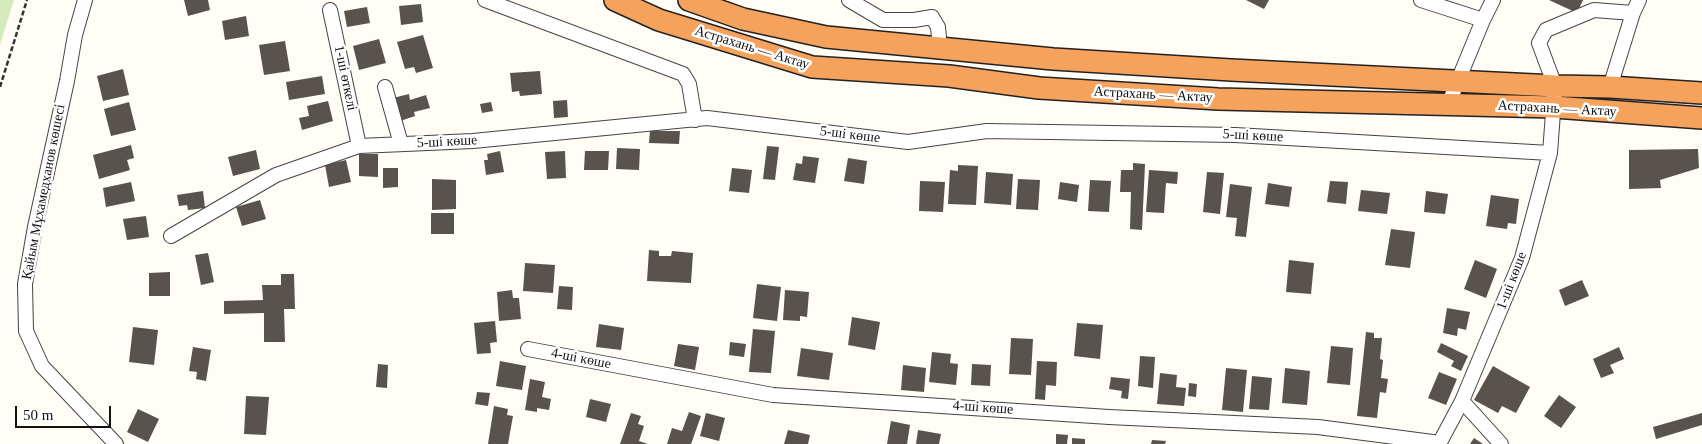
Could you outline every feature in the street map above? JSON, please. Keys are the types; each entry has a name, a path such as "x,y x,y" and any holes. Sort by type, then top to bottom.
{"highway":[{"name":"Астрахань — Актау","path":"615,0 659,20 812,67 949,76 1039,88 1188,97 1554,107 1702,118"},
{"name":"Астрахань — Актау","path":"689,0 743,19 826,37 1053,59 1457,82 1610,87 1702,93"}],"street":[{"name":"Қайым Мұхамедханов көшесi","path":"85,0 74,35 67,81 33,236 25,284 26,330 42,366 116,444"},
{"path":"484,0 683,74 689,84 695,120"},
{"path":"849,0 884,20 914,20 932,17 938,27 940,48"},
{"path":"1421,0 1482,20"},
{"path":"1448,105 1482,20 1493,0"},
{"path":"1555,86 1540,43 1546,30 1594,10 1636,6 1610,87"},
{"name":"1-ші өткелі","path":"330,10 360,146"},
{"name":"1-ші көше","path":"1440,443 1462,401 1522,258 1550,153 1555,86"},
{"path":"385,87 401,144"},
{"name":"5-шi көше","path":"171,236 276,175 360,146 474,141 707,118 908,142 987,131 1235,134 1550,153"},
{"name":"4-шi көше","path":"528,349 773,394 1109,417 1318,427 1440,443"},
{"path":"1462,401 1501,444"}],"path":[{"path":"0,87 27,0"}],"green space":[{"path":"0,0 14,0 0,45"}],"building":[{"path":"184,0 208,0 210,10 188,16"},
{"path":"1246,0 1269,0 1264,9"},
{"path":"1549,0 1583,0 1577,13"},
{"path":"421,4 423,22 401,25 399,6"},
{"path":"367,7 370,23 347,27 344,11"},
{"path":"246,16 249,36 225,40 222,21"},
{"path":"423,35 433,68 416,73 414,67 405,69 397,42"},
{"path":"379,39 386,63 359,70 353,46"},
{"path":"285,41 290,71 264,75 259,45"},
{"path":"123,69 129,95 103,101 97,76"},
{"path":"540,71 542,94 520,96 519,91 512,92 510,73"},
{"path":"322,76 325,94 289,100 286,82"},
{"path":"409,94 410,100 426,95 430,108 414,112 415,116 400,121 393,98"},
{"path":"567,100 568,117 554,118 553,101"},
{"path":"328,101 333,121 302,130 299,118 309,116 307,106"},
{"path":"129,102 136,130 111,136 104,109"},
{"path":"491,102 493,111 482,113 480,104"},
{"path":"650,131 680,131 679,144 649,143"},
{"path":"131,145 134,158 127,160 130,170 99,179 93,155"},
{"path":"767,146 779,147 775,180 763,179"},
{"path":"617,148 640,149 639,170 616,169"},
{"path":"1698,149 1699,168 1660,180 1661,188 1629,189 1629,150"},
{"path":"256,150 260,169 233,176 228,157"},
{"path":"500,151 504,172 486,175 484,160 488,160 487,154"},
{"path":"565,151 566,178 547,179 545,152"},
{"path":"585,151 609,151 608,170 584,170"},
{"path":"359,154 378,154 378,177 359,176"},
{"path":"803,156 819,158 815,183 793,180 796,163 802,164"},
{"path":"848,158 867,161 864,184 844,181"},
{"path":"346,160 351,182 329,187 325,165"},
{"path":"1133,163 1145,164 1142,230 1130,229 1131,192 1120,192 1121,170 1133,170"},
{"path":"958,165 978,166 976,205 948,204 950,170 958,171"},
{"path":"383,168 398,168 398,187 383,188"},
{"path":"732,168 752,170 749,193 729,191"},
{"path":"1149,170 1178,172 1177,184 1166,183 1164,213 1146,212"},
{"path":"986,172 1013,174 1011,205 984,203"},
{"path":"1207,172 1224,173 1220,214 1203,212"},
{"path":"432,179 456,180 456,209 432,210"},
{"path":"1018,179 1040,180 1038,210 1016,209"},
{"path":"1090,180 1111,181 1109,212 1088,211"},
{"path":"920,181 945,182 943,212 919,211"},
{"path":"1330,181 1348,182 1346,204 1327,202"},
{"path":"131,182 135,201 106,207 103,188"},
{"path":"1060,182 1079,185 1077,202 1058,199"},
{"path":"1268,183 1292,187 1289,207 1265,204"},
{"path":"1230,184 1252,187 1246,237 1235,236 1237,218 1226,217"},
{"path":"1361,190 1390,193 1387,214 1358,211"},
{"path":"203,191 205,208 188,210 187,205 179,206 177,195"},
{"path":"1426,191 1448,194 1445,214 1424,212"},
{"path":"1491,195 1519,199 1516,224 1508,223 1507,229 1486,226"},
{"path":"260,200 266,219 242,226 236,207"},
{"path":"431,213 454,213 454,234 431,234"},
{"path":"146,216 149,237 127,240 123,219"},
{"path":"1391,229 1415,232 1410,268 1385,265"},
{"path":"649,250 659,251 659,256 671,256 672,251 693,253 691,283 647,281"},
{"path":"208,253 214,282 201,285 195,255"},
{"path":"1289,260 1314,263 1311,294 1286,292"},
{"path":"1475,260 1497,269 1486,298 1464,289"},
{"path":"525,263 555,265 553,293 523,291"},
{"path":"170,272 170,296 149,296 149,273"},
{"path":"281,274 294,274 295,309 284,309 285,342 264,342 264,313 224,314 224,301 263,300 262,285 281,285"},
{"path":"1582,280 1589,296 1565,306 1559,290"},
{"path":"757,284 781,287 777,321 753,318"},
{"path":"559,286 573,287 572,310 557,309"},
{"path":"512,290 513,298 519,298 521,319 499,321 497,292"},
{"path":"785,290 809,292 807,317 800,316 800,321 783,320"},
{"path":"1447,308 1470,312 1466,330 1458,328 1457,336 1443,333"},
{"path":"852,317 880,322 875,350 848,345"},
{"path":"495,321 497,342 490,343 491,353 477,354 474,323"},
{"path":"1077,323 1103,325 1100,359 1074,356"},
{"path":"599,324 624,328 621,350 596,347"},
{"path":"133,327 158,330 154,365 129,362"},
{"path":"753,329 775,331 771,373 749,372"},
{"path":"1366,332 1374,333 1374,338 1382,338 1380,359 1383,360 1381,378 1388,379 1386,393 1380,392 1377,418 1357,416"},
{"path":"1011,338 1033,339 1031,375 1009,374"},
{"path":"730,342 746,344 744,357 729,355"},
{"path":"1441,343 1468,356 1461,371 1451,366 1454,361 1437,352"},
{"path":"678,344 699,347 695,370 674,366"},
{"path":"1331,346 1353,348 1350,385 1327,383"},
{"path":"193,347 211,350 206,381 196,379 197,372 189,371"},
{"path":"1619,347 1624,359 1610,365 1614,373 1601,378 1593,359"},
{"path":"801,348 833,353 829,380 797,376"},
{"path":"932,352 951,354 950,363 958,364 956,385 929,382"},
{"path":"1140,356 1155,357 1153,388 1138,386"},
{"path":"500,361 526,366 522,390 496,386"},
{"path":"1037,361 1057,362 1056,386 1046,385 1045,400 1035,399"},
{"path":"378,364 388,365 387,388 376,387"},
{"path":"972,364 991,365 990,386 971,385"},
{"path":"903,365 926,368 924,392 901,390"},
{"path":"1493,366 1530,387 1516,413 1502,406 1498,413 1474,400"},
{"path":"1226,368 1247,370 1243,412 1222,410"},
{"path":"1285,368 1310,371 1307,405 1282,403"},
{"path":"1439,372 1457,379 1446,405 1428,398"},
{"path":"1160,373 1177,375 1176,387 1186,388 1184,406 1157,404"},
{"path":"1252,376 1272,378 1269,410 1249,409"},
{"path":"1111,377 1130,379 1128,399 1121,398 1122,391 1109,389"},
{"path":"530,379 545,382 542,397 551,399 549,410 537,408 537,412 525,410"},
{"path":"1189,383 1197,384 1196,397 1188,396"},
{"path":"477,392 490,393 488,406 475,404"},
{"path":"1559,395 1576,407 1561,428 1544,416"},
{"path":"246,396 269,397 266,435 244,434"},
{"path":"590,399 611,404 606,422 586,417"},
{"path":"494,406 508,409 507,415 513,416 508,444 488,444"},
{"path":"138,409 159,419 148,442 127,432"},
{"path":"689,412 701,416 691,444 667,444 672,428 682,431"},
{"path":"631,413 641,416 638,424 644,426 639,441 648,444 620,444"},
{"path":"706,413 725,418 719,441 700,436"},
{"path":"1702,413 1702,425 1656,439 1653,427"},
{"path":"891,421 910,425 907,444 887,444"},
{"path":"788,430 810,435 808,444 784,444"},
{"path":"918,430 941,434 939,444 916,444"},
{"path":"1056,434 1068,435 1067,444 1056,444"},
{"path":"1072,438 1085,439 1085,444 1072,444"},
{"path":"1474,438 1483,444 1470,444"},
{"path":"1152,440 1166,441 1165,444 1151,444"}]}
